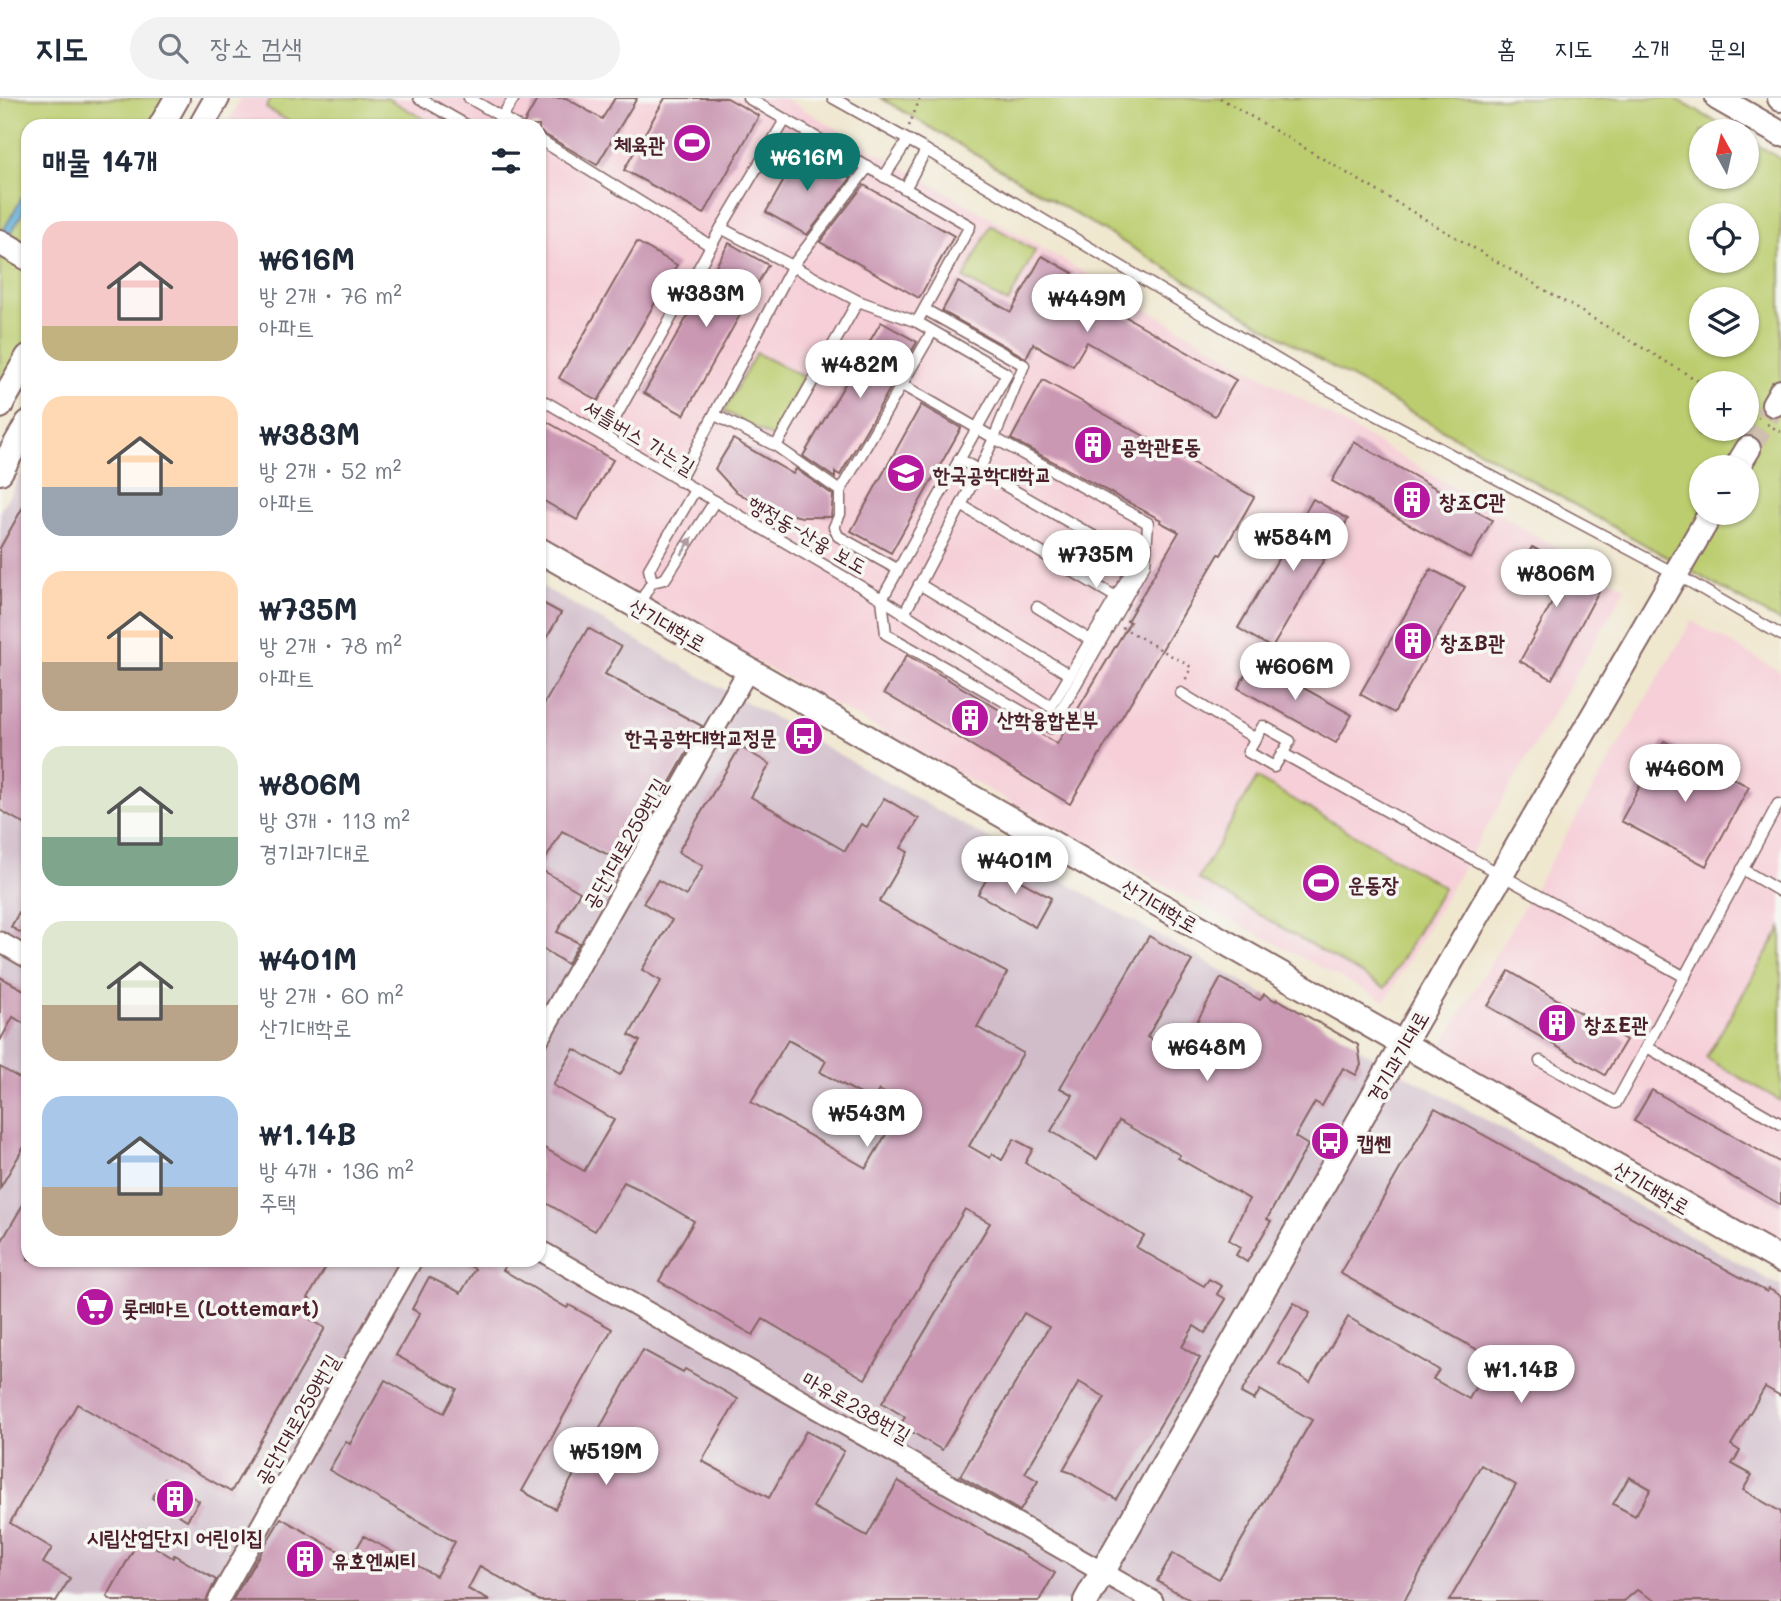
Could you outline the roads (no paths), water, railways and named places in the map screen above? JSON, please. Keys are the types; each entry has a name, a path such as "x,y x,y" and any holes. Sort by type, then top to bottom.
{"street":[{"path":"165,119 177,98"},
{"path":"205,119 217,98"},
{"path":"1718,98 1781,134"},
{"path":"0,242 21,254"},
{"path":"0,406 21,369"},
{"path":"0,472 21,436"},
{"name":"경기과기대로","path":"1087,1601 1403,1044 1704,525"},
{"name":"산기대학로","path":"546,554 1781,1260"},
{"name":"공단1대로259번길","path":"546,1026 748,670"},
{"path":"0,942 21,954"},
{"name":"마유로238번길","path":"546,1254 1153,1601"},
{"name":"공단1대로259번길","path":"218,1601 408,1267"}],"lane":[{"path":"419,98 456,119"},
{"path":"469,98 495,119"},
{"path":"501,119 514,98"},
{"path":"748,98 970,226 917,322"},
{"path":"833,98 926,150 1320,385 1676,574 1781,635"},
{"path":"605,436 785,120"},
{"path":"884,177 908,140"},
{"path":"546,143 711,246"},
{"path":"905,189 926,150"},
{"path":"678,481 793,265 868,167"},
{"path":"722,228 858,301 917,322 1007,374 977,427 897,569 882,599 886,634 1051,728 1145,564 1147,523 994,438 977,427 902,385"},
{"path":"776,446 858,301"},
{"path":"904,614 979,471 1024,365 924,309"},
{"path":"897,569 838,536 834,527 840,514 840,491 932,332"},
{"name":"셔틀버스 가는길","path":"546,402 715,501"},
{"path":"715,415 776,446 840,491"},
{"path":"919,584 1070,674 1137,561 959,459"},
{"path":"637,607 652,582 649,569 695,490"},
{"path":"652,582 665,579 715,501"},
{"name":"행정동-산융 보도","path":"715,501 882,599 1051,707 1070,674"},
{"path":"961,505 1116,597"},
{"path":"1037,607 1090,640"},
{"path":"1181,693 1256,739"},
{"path":"1264,726 1290,741 1282,753 1274,767 1248,752 1264,726"},
{"path":"1282,753 1685,977"},
{"path":"1541,1061 1616,1103 1777,804"},
{"path":"1742,869 1781,891"},
{"path":"1647,1047 1781,1124"}],"water":[{"path":"21,199 21,216 0,252 0,236"}],"tunnel":[{"path":"1748,449 1774,404"}],"place":[{"name":"체육관","path":"692,143"},
{"name":"공학관E동","path":"1093,445"},
{"name":"한국공학대학교","path":"906,473"},
{"name":"창조C관","path":"1412,500"},
{"name":"창조B관","path":"1413,641"},
{"name":"산학융합본부","path":"970,718"},
{"name":"한국공학대학교정문","path":"804,736"},
{"name":"운동장","path":"1321,883"},
{"name":"창조E관","path":"1557,1023"},
{"name":"캡쎈","path":"1330,1141"},
{"name":"롯데마트 (Lottemart)","path":"95,1307"},
{"name":"시립산업단지 어린이집","path":"175,1499"},
{"name":"유호엔씨티","path":"305,1559"}]}
